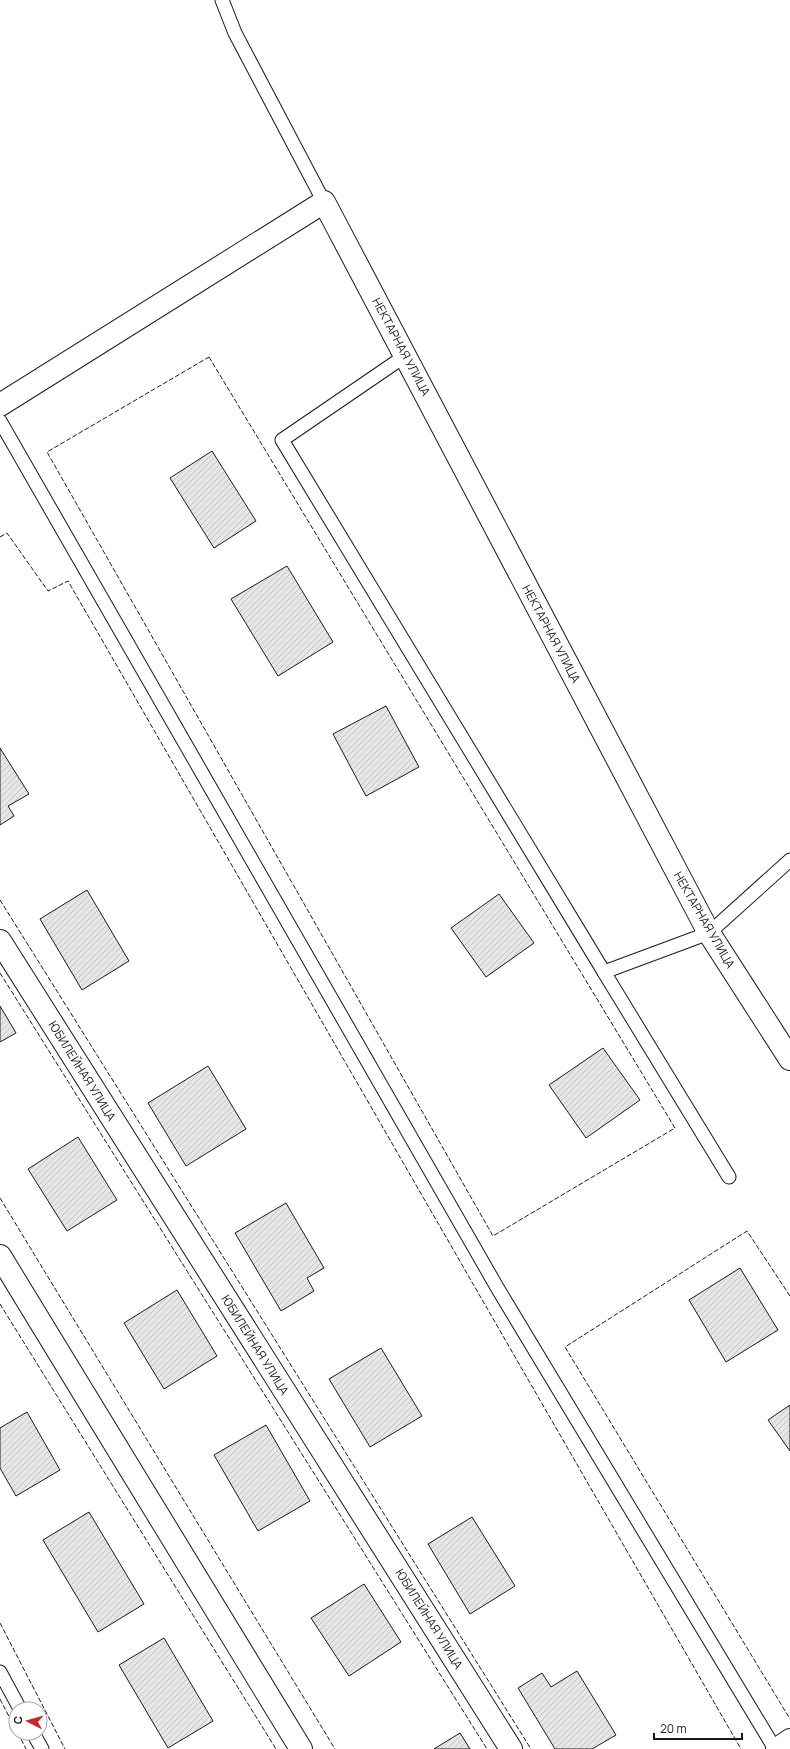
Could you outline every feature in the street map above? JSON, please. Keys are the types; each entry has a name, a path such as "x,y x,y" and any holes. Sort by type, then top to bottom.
{"street":[{"name":"НЕКТАРНАЯ УЛИЦА","path":"324,202 709,933 790,1059"},
{"path":"0,405 324,202"},
{"name":"ЮБИЛЕЙНАЯ УЛИЦА","path":"0,941 511,1749"},
{"path":"0,1256 301,1749"},
{"path":"776,1749 790,1740"}],"lane":[{"path":"222,0 235,34 324,202"},
{"path":"405,356 282,440 729,1177"},
{"path":"0,422 498,1289 776,1749"},
{"path":"604,972 709,933 790,860"},
{"path":"0,1672 16,1701"}],"building":[{"path":"212,451 256,521 214,548 170,478"},
{"path":"287,566 333,642 278,676 231,599"},
{"path":"386,706 419,767 366,796 333,734"},
{"path":"0,748 29,794 8,806 14,816 0,825"},
{"path":"87,890 129,961 82,990 40,919"},
{"path":"499,894 534,943 486,977 451,928"},
{"path":"0,1006 16,1033 0,1042"},
{"path":"603,1048 640,1100 586,1138 549,1085"},
{"path":"208,1066 246,1129 186,1166 148,1103"},
{"path":"78,1137 117,1200 67,1231 28,1169"},
{"path":"286,1203 324,1268 307,1278 314,1291 281,1311 235,1233"},
{"path":"740,1268 778,1330 726,1362 689,1300"},
{"path":"177,1290 217,1356 164,1389 124,1323"},
{"path":"381,1348 422,1416 370,1447 329,1379"},
{"path":"790,1405 790,1451 768,1420"},
{"path":"27,1412 60,1470 16,1496 0,1468 0,1428"},
{"path":"266,1425 310,1501 258,1531 214,1455"},
{"path":"89,1512 144,1604 98,1632 43,1540"},
{"path":"472,1517 515,1586 470,1614 428,1544"},
{"path":"364,1584 401,1642 349,1676 311,1618"},
{"path":"164,1638 213,1721 168,1748 119,1665"},
{"path":"577,1671 616,1735 592,1749 555,1749 518,1688 542,1673 551,1687"},
{"path":"460,1733 470,1749 434,1749"}],"fence":[{"path":"209,357 675,1128 493,1236 47,452 209,357"},
{"path":"0,537 7,533 48,591 68,581 741,1749"},
{"path":"0,900 531,1749"},
{"path":"0,973 487,1749"},
{"path":"0,1198 335,1749"},
{"path":"790,1296 747,1231 565,1347 790,1719"},
{"path":"0,1304 276,1749"},
{"path":"0,1623 65,1749"},
{"path":"0,1699 8,1714"},
{"path":"22,1741 26,1749"}]}
